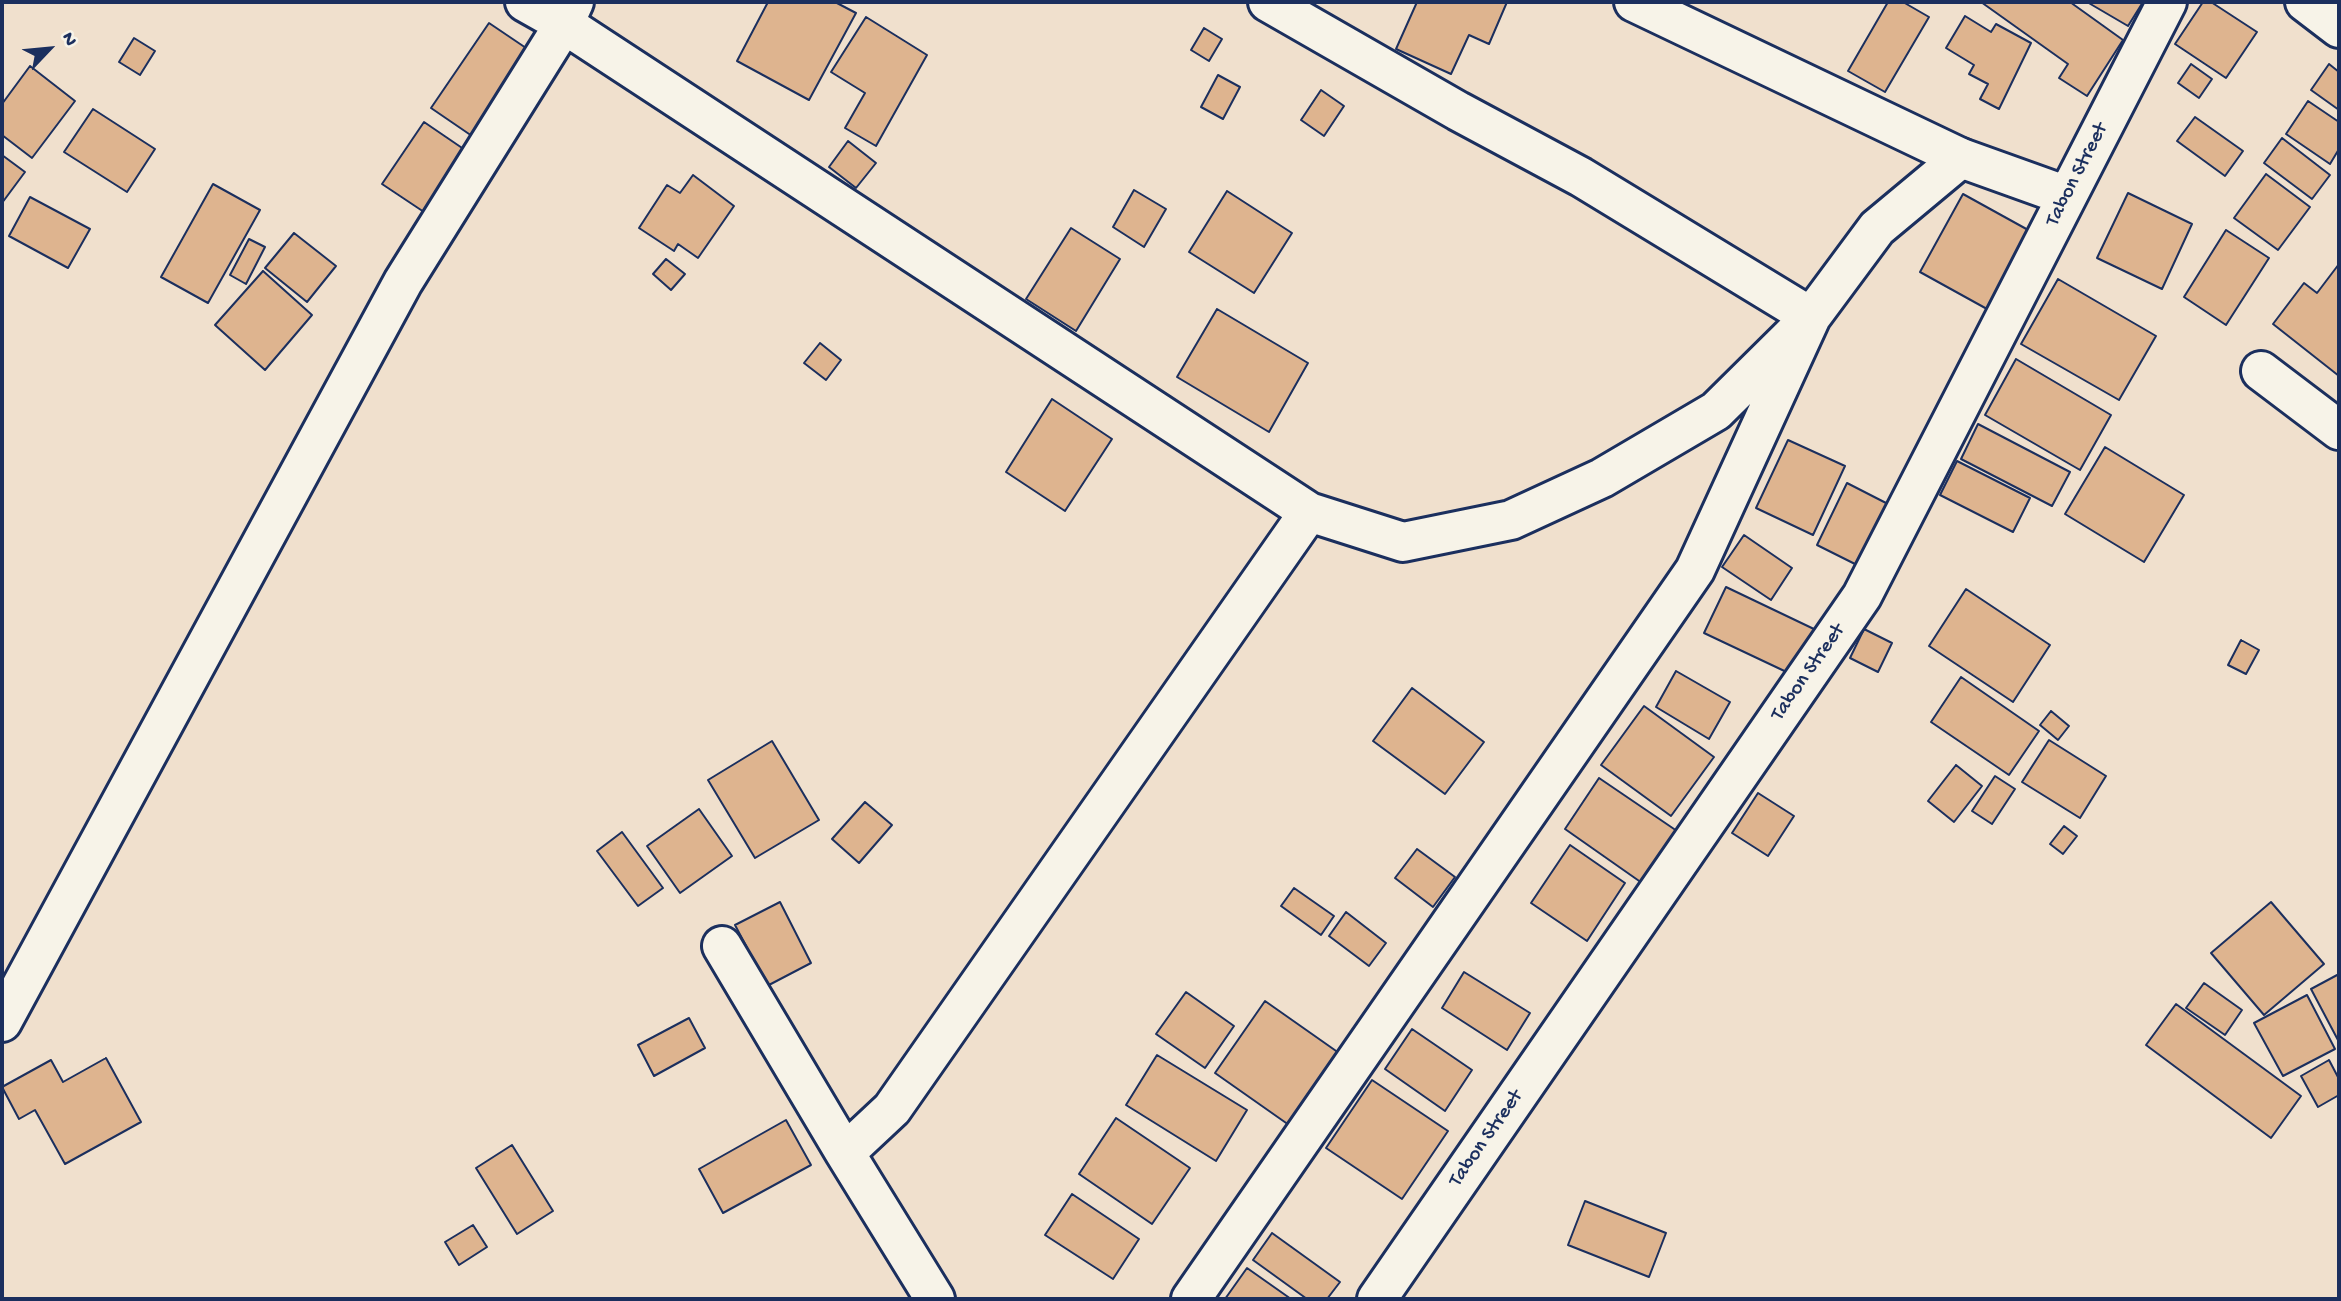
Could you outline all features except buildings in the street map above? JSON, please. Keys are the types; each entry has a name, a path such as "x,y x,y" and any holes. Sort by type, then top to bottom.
{"street":[{"path":"525,2 569,13 1309,512 1403,542 1511,520 1602,478 1716,411 1811,317 1877,228 1961,158"},
{"path":"1268,2 1458,111 1581,177 1811,317"},
{"path":"1634,2 1961,158 2067,196"},
{"name":"Tabon Street","path":"1377,1299 1862,596 2167,2"},
{"path":"2305,2 2339,28"},
{"path":"2,1022 404,282 569,13"},
{"path":"1191,1299 1695,570 1811,317"},
{"path":"2261,371 2339,430"},
{"path":"845,1153 892,1109 1309,512"},
{"path":"722,946 935,1299"}]}
